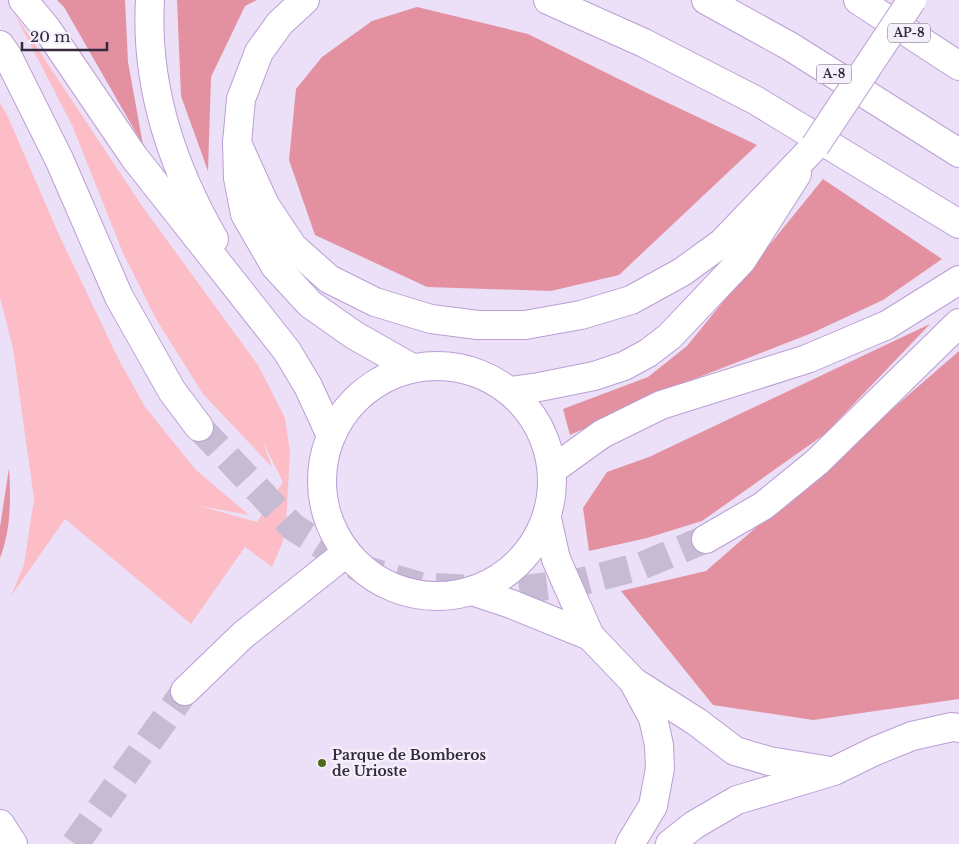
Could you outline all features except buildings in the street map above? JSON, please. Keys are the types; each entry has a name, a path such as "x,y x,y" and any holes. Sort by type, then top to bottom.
{"main road":[{"path":"23,0 47,29 134,157 298,368 331,436"},
{"path":"150,0 149,23 153,72 162,120 182,176 210,232 258,316"},
{"path":"305,0 280,23 258,52 241,99 237,143 238,178 245,214 275,266 310,304 354,335 412,368"},
{"path":"548,0 644,44 755,100 959,224"},
{"name":"A-8","path":"706,0 791,47 959,153"},
{"name":"AP-8","path":"858,0 959,66"},
{"path":"510,391 594,376 624,366 648,353 670,336 742,260 805,158 912,0"},
{"path":"0,45 7,55 59,159 119,297 172,391 199,427"},
{"path":"237,143 270,212 293,247 329,279 375,302 431,318 478,325 525,325 581,315 631,300 682,272 722,243 805,158"},
{"path":"552,470 602,434 661,406 807,359 887,325 959,280"},
{"path":"706,539 763,506 817,462 959,323"},
{"path":"442,365 480,373 510,391 532,414 546,441 552,470 551,498 547,519 534,544 516,565 496,580 472,591 435,596 400,590 369,574 346,553 336,538 328,520 323,492 323,465 331,436 342,415 364,391 388,376 412,368 442,365"},
{"path":"547,519 556,559 590,636 633,681 697,722 735,751 769,761 834,771"},
{"path":"185,691 243,635 346,553"},
{"path":"472,591 511,604 590,636"},
{"path":"630,844 653,806 660,768 659,745 653,718 633,681"},
{"path":"670,844 694,825 736,800 834,771 912,736 952,727 959,728"},
{"path":"0,824 13,844"}],"shaded area":[{"path":"57,0 125,0 128,62 143,145 64,7"},
{"path":"177,0 257,0 245,6 211,77 208,171 181,96"},
{"path":"417,7 528,34 757,145 619,275 551,291 427,287 315,235 289,160 296,89 322,57 372,21"},
{"path":"14,13 142,206 258,365 285,418 290,452 286,524 282,544 272,567 245,547 191,624 65,519 11,596 24,565 34,499 13,348 0,298 0,103 60,237 119,360 145,407 196,470 249,515 200,506 257,522 283,482 263,442 272,467 203,394 156,319 123,253 72,125"},
{"path":"823,179 942,259 883,300 812,333 689,381 570,435 563,409 648,377 687,346"},
{"path":"930,324 825,434 702,521 647,538 589,551 583,508 607,472 649,457"},
{"path":"959,351 959,699 813,720 713,705 621,591 706,571"},
{"path":"9,468 9,514 4,547 0,558 0,527"}],"tunnel":[{"path":"199,427 293,527 357,567 420,586 510,591 580,582 641,566 706,539"},
{"path":"75,844 185,691"}],"place":[{"name":"Parque de Bomberos de Urioste","path":"322,763"}]}
